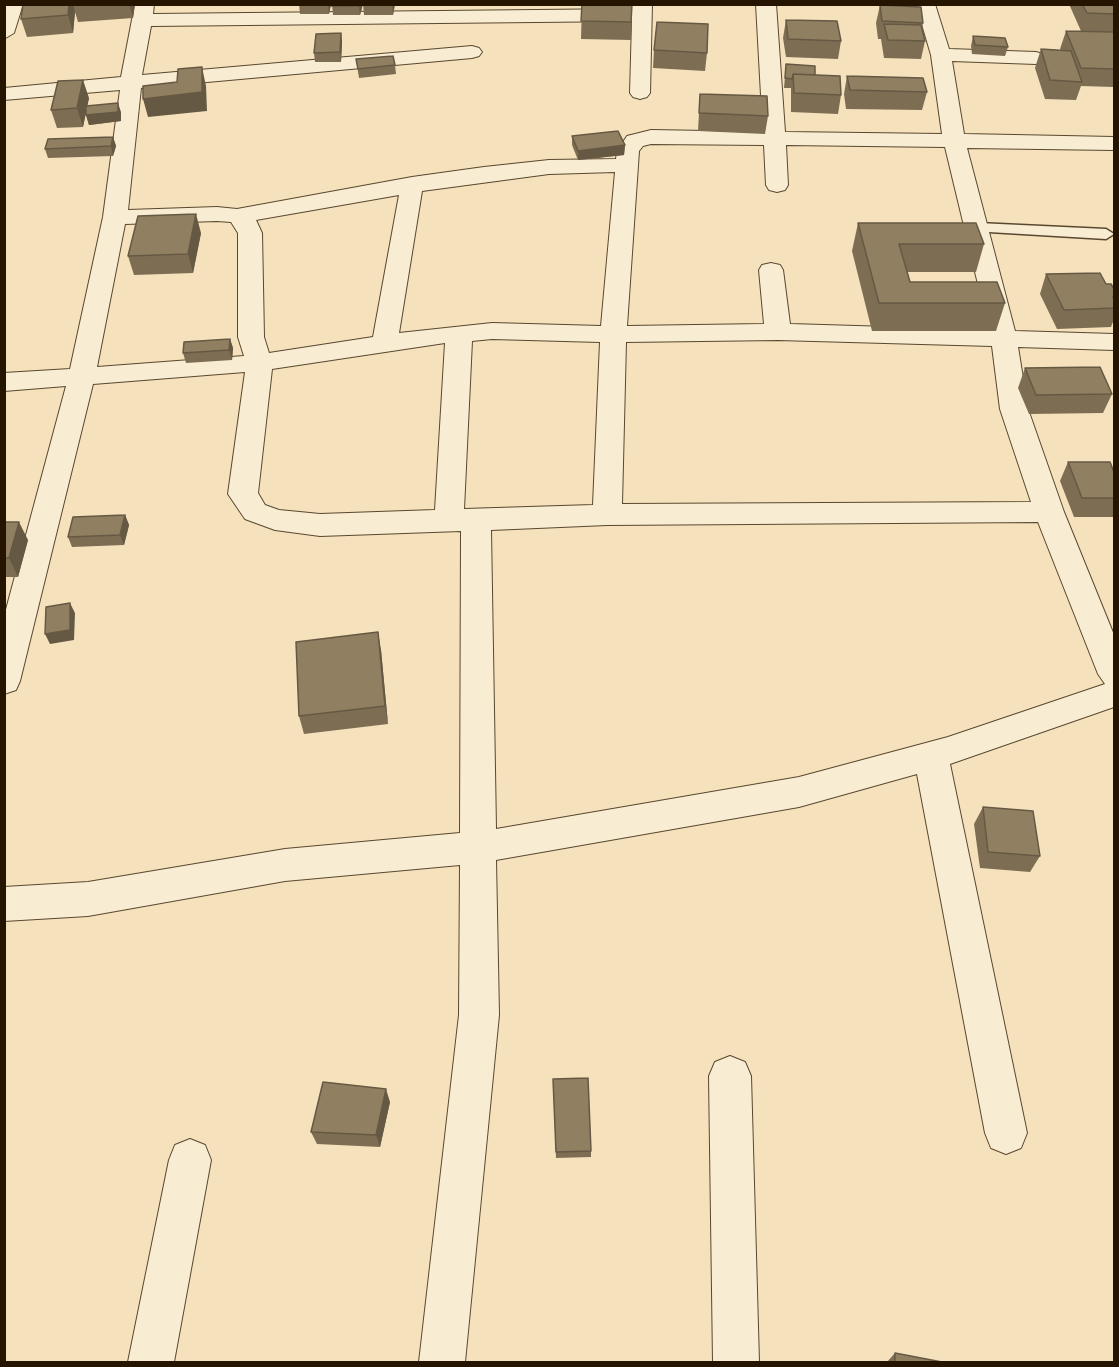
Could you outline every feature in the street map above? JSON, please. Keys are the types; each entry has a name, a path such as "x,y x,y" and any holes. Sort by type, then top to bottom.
{"street":[{"path":"4,33 14,4"},
{"path":"766,4 772,139 777,185"},
{"path":"925,4 941,55 954,139 1004,337 1014,409 1049,512 1114,674"},
{"path":"4,681 82,376 115,217 131,81 143,12 641,10 640,93"},
{"path":"4,94 472,52"},
{"path":"941,55 1036,58"},
{"path":"607,515 613,334 628,151 635,141 651,137 954,139 1114,143"},
{"path":"115,217 217,214 237,216 412,184 549,167 627,165"},
{"path":"386,342 412,184"},
{"path":"237,216 246,222 250,233 251,337 259,363 243,494 255,512 275,520 320,525 607,515 1049,512"},
{"path":"771,270 778,332"},
{"path":"4,382 259,363 386,342 492,331 613,334 778,332 1114,342"},
{"path":"442,1362 479,1015 480,847 463,520 459,333"},
{"path":"4,904 88,899 285,865 480,847 799,792 931,756 1114,694"},
{"path":"931,756 1006,1133"},
{"path":"730,1076 736,1362"},
{"path":"151,1362 190,1160"}],"lane":[{"path":"978,228 1106,234"}],"building":[{"path":"23,4 69,4 68,15 21,19"},
{"path":"332,4 359,4 359,6 331,6"},
{"path":"582,4 632,4 631,22 581,21"},
{"path":"1082,4 1114,4 1114,14 1087,13"},
{"path":"880,5 921,7 923,23 882,21"},
{"path":"786,20 837,21 841,41 788,39"},
{"path":"657,22 708,24 707,53 654,50"},
{"path":"884,24 921,25 925,41 888,40"},
{"path":"1066,31 1114,32 1114,69 1081,68"},
{"path":"341,33 340,52 314,53 316,34"},
{"path":"973,36 1005,38 1008,47 975,45"},
{"path":"1041,49 1071,51 1082,82 1050,80"},
{"path":"393,56 395,65 358,69 356,59"},
{"path":"786,64 815,66 815,75 793,74 792,79 785,78"},
{"path":"202,67 202,92 143,99 143,86 177,82 178,69"},
{"path":"793,74 840,76 841,95 794,93"},
{"path":"847,76 923,78 927,92 850,90"},
{"path":"83,80 77,108 51,110 58,81"},
{"path":"700,94 767,96 768,116 699,113"},
{"path":"118,103 118,112 86,115 86,106"},
{"path":"618,131 625,145 578,151 572,136"},
{"path":"113,137 111,146 45,149 48,139"},
{"path":"196,214 188,254 128,256 138,216"},
{"path":"858,223 976,223 984,244 899,244 910,282 997,282 1005,303 879,303"},
{"path":"1100,273 1106,284 1111,284 1114,289 1114,308 1064,310 1046,274"},
{"path":"230,339 229,350 183,353 184,342"},
{"path":"1100,367 1112,394 1036,395 1025,368"},
{"path":"1068,462 1110,462 1114,472 1114,498 1082,498"},
{"path":"125,515 120,535 68,537 73,517"},
{"path":"4,522 19,522 9,558 4,558"},
{"path":"70,603 70,630 45,634 46,607"},
{"path":"378,632 385,706 299,716 296,642"},
{"path":"983,807 1033,811 1040,856 988,852"},
{"path":"588,1078 591,1151 556,1152 553,1079"},
{"path":"323,1082 386,1089 376,1135 311,1132"},
{"path":"895,1353 942,1362 895,1362"}]}
